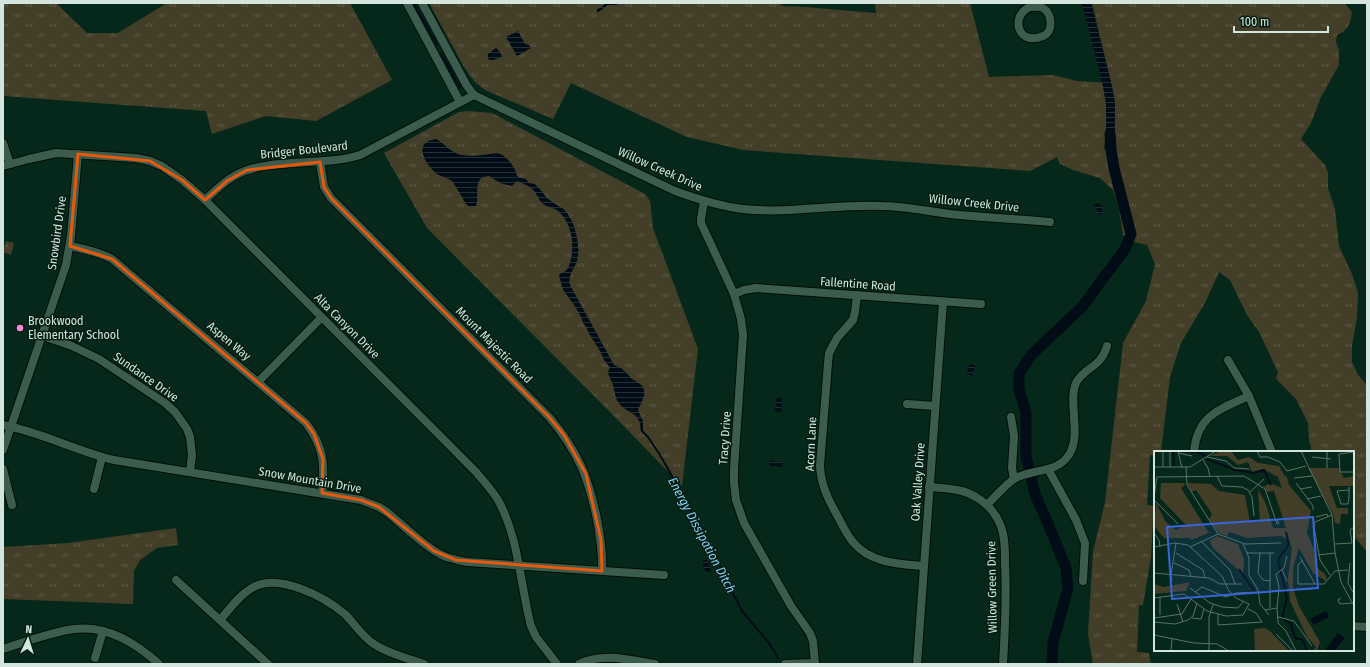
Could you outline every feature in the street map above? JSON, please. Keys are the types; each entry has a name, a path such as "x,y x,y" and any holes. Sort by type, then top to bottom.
{"street":[{"path":"407,3 460,102"},
{"path":"422,3 467,86 474,96"},
{"path":"1035,5 1046,10 1051,25 1045,36 1033,39 1023,36 1019,22 1023,6 1035,5"},
{"name":"Bridger Boulevard","path":"205,200 227,181 247,170 270,165 340,160 360,156 460,102 474,96"},
{"name":"Willow Creek Drive","path":"474,96 675,191 704,201 742,209 763,210 881,206 905,207 960,215 1050,222"},
{"path":"3,143 6,165"},
{"name":"Alta Canyon Drive","path":"6,165 56,153 121,157 150,161 162,166 182,180 205,200 477,473 497,498 510,528 531,626 536,637 557,664"},
{"name":"Snowbird Drive","path":"3,450 7,425 43,336 63,278 70,246 78,154"},
{"name":"Mount Majestic Road","path":"320,162 324,187 331,198 550,418 564,435 586,474 592,495 602,546 602,571"},
{"name":"Tracy Drive","path":"704,201 701,223 734,294 741,319 743,335 734,469 736,500 744,523 785,596 810,633 813,641 815,663"},
{"name":"Aspen Way","path":"70,246 92,250 112,258 296,413 314,434 320,447 324,473 322,493"},
{"name":"Fallentine Road","path":"734,294 744,290 756,288 981,304"},
{"name":"Acorn Lane","path":"857,296 853,320 832,346 828,363 820,466 823,488 846,532 860,549 878,560 924,566"},
{"name":"Oak Valley Drive","path":"917,664 943,302"},
{"path":"258,382 321,318"},
{"name":"Sundance Drive","path":"43,336 72,346 99,359 176,412 187,429 190,437 192,455 190,472"},
{"path":"987,505 1017,478 1038,471 1055,468 1070,453 1075,438 1074,395 1076,384 1082,376 1101,360 1107,346"},
{"path":"1228,360 1249,396 1272,451"},
{"path":"1194,451 1197,434 1203,423 1210,415 1219,409 1249,396"},
{"path":"907,404 935,406"},
{"path":"1011,417 1014,436 1012,468 1017,478"},
{"name":"Snow Mountain Drive","path":"7,425 102,457 361,500 387,512 434,551 445,556 467,562 664,575"},
{"path":"94,489 102,457"},
{"path":"3,469 12,505"},
{"path":"1048,469 1076,520 1085,543 1083,581"},
{"name":"Willow Green Drive","path":"929,487 959,490 978,498 987,505 1000,525 1005,547 1006,605 1003,664"},
{"path":"176,580 268,664"},
{"path":"220,620 242,595 251,588 266,582 284,583 320,598 330,604 346,615 370,641 377,646 424,664"},
{"path":"1354,626 1367,627"},
{"path":"3,649 65,630 85,628 104,631 115,635 139,647 159,664"},
{"path":"95,658 104,631"},
{"path":"579,664 590,660 613,657 655,664"},
{"path":"785,664 815,663"}],"highlighted area":[{"path":"78,154 150,161 182,180 205,200 227,181 247,170 320,162 324,187 331,198 550,418 564,435 586,474 601,540 602,571 456,560 434,551 379,507 361,500 322,493 323,459 314,434 306,423 112,259 70,246"}],"green space":[{"path":"3,3 56,3 87,33 118,33 167,3 350,3 392,80 316,121 266,116 212,134 206,111 3,96"},
{"path":"429,3 778,3 783,6 876,13 875,3 970,3 989,77 1053,75 1077,81 1111,83 1092,3 1344,3 1352,12 1348,26 1344,31 1337,35 1336,42 1339,50 1339,65 1321,97 1311,123 1301,139 1325,165 1328,173 1328,188 1335,209 1339,246 1352,274 1358,293 1357,318 1352,345 1352,362 1358,375 1367,385 1367,552 1354,536 1354,451 1312,451 1309,440 1308,423 1296,399 1276,379 1278,372 1259,332 1247,315 1230,280 1219,272 1205,303 1181,343 1170,377 1161,451 1154,451 1154,456 1150,455 1147,505 1154,506 1151,557 1143,605 1139,605 1137,652 1149,653 1151,664 1093,664 1088,634 1093,552 1105,502 1123,343 1146,301 1155,264 1147,245 1134,242 1123,235 1119,209 1113,190 1100,178 1073,170 1060,164 1057,157 1030,171 743,150 687,137 571,83 553,119 485,90 475,82 464,67"},
{"path":"468,111 492,113 645,194 650,201 653,228 698,349 682,486 427,228 384,153 459,112"},
{"path":"6,241 14,243 11,255 3,252"},
{"path":"176,528 178,545 157,548 140,560 134,571 133,604 3,599 3,547 68,543"}],"shaded area":[{"path":"606,3 624,3 608,5 597,13 597,9"},
{"path":"1082,3 1091,3 1112,86 1115,102 1115,147 1104,149 1106,134 1106,105 1103,86"},
{"path":"518,31 525,44 529,45 531,48 517,56 506,37"},
{"path":"496,48 502,57 489,60 488,54"},
{"path":"436,139 451,150 462,155 475,156 497,153 503,155 512,165 517,176 526,179 529,183 535,184 547,198 562,208 570,217 577,237 578,250 577,260 569,281 570,285 614,365 624,370 644,389 644,395 638,410 643,421 642,430 640,429 639,420 636,416 617,401 608,373 610,367 605,362 583,323 580,314 565,294 562,287 559,275 568,268 572,253 572,237 567,222 563,216 556,210 542,203 533,189 528,186 517,181 512,186 507,185 500,183 489,176 483,177 478,183 476,206 469,206 466,204 453,182 450,179 437,174 424,158 422,149 424,145 429,141"},
{"path":"1099,202 1104,213 1099,215 1094,205"},
{"path":"970,364 975,366 972,376 966,373"},
{"path":"776,398 782,398 781,412 775,411"},
{"path":"770,461 782,462 782,467 770,466"},
{"path":"707,559 711,571 706,573 702,561"}],"waterway":[{"name":"Energy Dissipation Ditch","path":"413,3 437,45"},
{"name":"Energy Dissipation Ditch","path":"441,53 460,88"},
{"path":"1052,664 1053,643 1068,588 1066,568 1035,494 1026,457 1026,413 1019,389 1019,374 1031,355 1082,307 1125,249 1131,234 1114,168 1110,134"},
{"name":"Energy Dissipation Ditch","path":"642,427 642,431 660,455 687,502 742,611 769,643 778,658"}],"place":[{"name":"Brookwood Elementary School","path":"20,328"}]}
